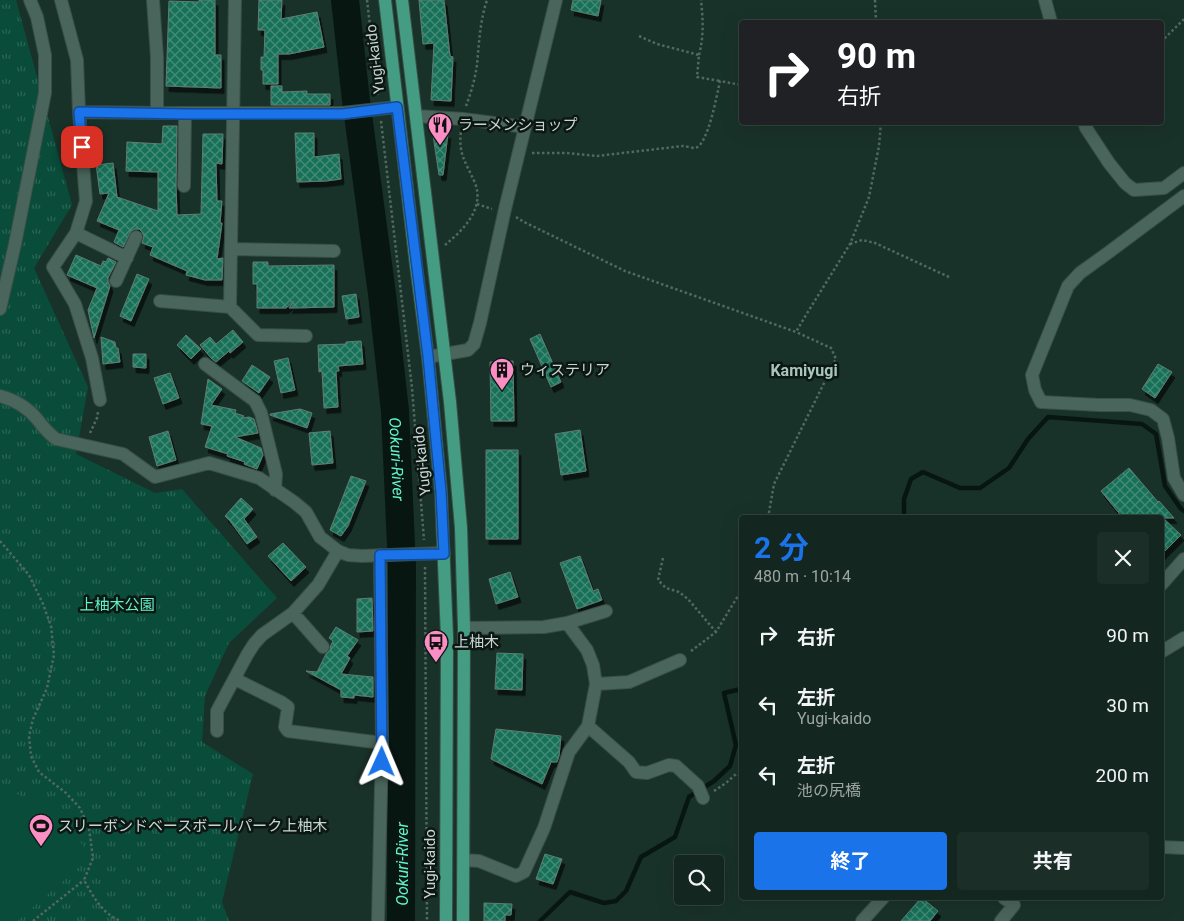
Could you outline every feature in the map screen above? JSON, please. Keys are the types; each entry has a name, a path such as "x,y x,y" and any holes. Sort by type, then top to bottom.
{"main road":[{"name":"Yugi-kaido","path":"385,0 428,356 441,492 447,637 446,921"},
{"path":"402,0 450,402 459,496 464,628 464,921"}],"street":[{"path":"0,309 45,93 45,56 37,17 30,0"},
{"path":"61,0 77,60 86,201 76,233 54,267 75,304 92,358 100,400"},
{"path":"154,0 158,113"},
{"path":"230,307 235,0"},
{"path":"428,356 468,350 474,344 556,0"},
{"path":"1046,0 1051,20"},
{"path":"79,112 343,114 397,107"},
{"path":"184,186 185,114"},
{"path":"416,116 525,126"},
{"path":"1085,125 1109,163 1125,183 1134,190 1164,188 1184,173"},
{"path":"1184,196 1080,273 1068,286 1032,375 1034,390 1041,402 1130,405 1151,410 1163,419 1174,478 1184,495"},
{"path":"76,233 127,258"},
{"path":"116,281 136,237"},
{"path":"231,249 334,250"},
{"path":"160,300 230,307 258,335 306,336"},
{"path":"206,364 255,401 261,413 276,474 275,490"},
{"path":"0,396 14,400 24,407 56,439 123,454 156,477 209,463 259,478 306,512 320,537 348,556 444,554"},
{"path":"217,731 217,711 254,644 262,635 293,613 318,585 338,551"},
{"path":"378,921 384,555"},
{"path":"1164,582 1184,560"},
{"path":"464,628 544,627 568,623 606,611"},
{"path":"293,613 323,647"},
{"path":"464,860 479,862 516,876 524,872 544,828 569,752 588,726 596,684 593,665 587,650 568,623"},
{"path":"1164,650 1184,638"},
{"path":"596,684 629,682 680,660"},
{"path":"235,679 288,707 285,727 288,731 382,743"},
{"path":"588,726 629,762 636,772 647,773 670,765 676,766 698,786 703,798"},
{"path":"1164,847 1184,848"},
{"path":"862,921 882,900"},
{"path":"1001,921 1014,905 1007,900"}],"path":[{"path":"367,0 377,110 412,388 423,555 427,921"},
{"path":"701,0 703,31 697,77 739,85"},
{"path":"875,0 876,20"},
{"path":"1164,39 1184,19"},
{"path":"639,36 657,44 699,54"},
{"path":"532,145 530,153 567,153 597,156 682,146 694,148 699,146 707,133 720,82"},
{"path":"796,332 850,244 869,197 879,146 880,125"},
{"path":"505,209 524,222 625,271 796,332 831,348 836,359 774,484 769,515"},
{"path":"850,244 862,240 875,243 949,277"},
{"path":"84,446 96,418 100,400"},
{"path":"0,542 29,575 44,604 51,626 54,655 47,688 28,736 30,756 39,772 66,793 80,808 90,828 94,858 84,880 33,921"},
{"path":"663,558 658,580 666,588 679,592 688,599 716,632"},
{"path":"680,660 716,632 739,594"},
{"path":"703,798 736,774 739,775"},
{"path":"84,880 98,904 114,919 121,921"}],"green space":[{"name":"上柚木公園","path":"0,0 16,0 72,205 34,268 88,387 76,454 155,493 182,489 277,598 229,643 205,696 202,742 253,774 222,902 229,921 0,921"},
{"name":"スリーボンドベースボールパーク上柚木","path":"0,788 9,790 43,807 78,836 88,859 17,921 0,921"}],"building":[{"path":"199,0 215,0 215,55 221,55 221,88 166,86 169,1 199,2"},
{"path":"259,0 282,0 281,19 317,12 324,47 289,54 278,54 278,84 263,84 261,57 264,57 265,30 258,30"},
{"path":"419,0 444,0 450,56 453,57 451,101 431,100 434,43 423,44"},
{"path":"573,0 601,0 598,16 571,10"},
{"path":"271,86 282,86 282,92 307,91 307,94 330,94 330,105 271,105"},
{"path":"163,126 177,126 177,215 201,214 203,134 223,134 222,164 216,163 217,201 222,201 220,223 222,223 217,259 223,258 222,280 205,280 186,275 187,271 150,255 153,247 142,243 144,236 139,229 131,231 123,247 114,242 119,230 97,221 109,193 100,194 96,165 113,163 117,197 158,211 158,172 126,171 127,142 162,144"},
{"path":"295,133 314,133 314,157 339,154 341,179 297,182"},
{"path":"448,133 443,175 439,175 433,135"},
{"path":"76,255 101,266 103,261 106,262 108,258 116,262 108,278 110,286 94,338 88,310 97,288 67,275"},
{"path":"253,262 268,262 268,266 334,265 334,307 289,308 294,301 286,308 257,308 257,284 253,284"},
{"path":"137,274 149,279 131,321 120,316"},
{"path":"356,294 359,317 346,319 342,296"},
{"path":"233,330 243,342 216,362 200,345 210,337 216,344"},
{"path":"540,334 561,382 551,387 530,339"},
{"path":"186,335 201,349 191,359 177,345"},
{"path":"101,337 115,342 120,362 103,364"},
{"path":"361,341 363,364 338,366 339,371 336,371 338,407 324,408 322,371 319,372 318,345 346,344 346,342"},
{"path":"133,354 146,354 146,368 133,367"},
{"path":"288,358 295,390 281,393 274,361"},
{"name":"ウィステリア","path":"513,361 514,421 491,421 490,362"},
{"path":"1158,364 1172,372 1155,398 1142,389"},
{"path":"252,365 270,377 259,393 242,381"},
{"path":"170,373 179,398 163,404 154,378"},
{"path":"208,379 222,389 211,405 236,410 235,413 244,416 242,418 249,417 254,419 258,433 235,437 261,448 263,455 257,469 244,464 245,462 227,456 228,454 205,447 212,426 201,424"},
{"path":"300,409 312,413 307,428 270,415 270,414"},
{"path":"580,430 586,471 561,475 555,434"},
{"path":"168,431 176,460 157,466 149,437"},
{"path":"330,431 333,463 312,465 309,433"},
{"path":"486,450 518,450 518,539 486,539"},
{"path":"1129,468 1174,518 1164,518 1164,515 1121,515 1101,491"},
{"path":"351,476 366,481 348,526 341,536 330,530"},
{"path":"241,498 253,509 244,519 257,537 247,544 225,516"},
{"path":"1164,519 1181,535 1164,552"},
{"path":"283,543 306,567 291,581 268,556"},
{"path":"580,556 593,591 598,589 602,600 577,609 560,563"},
{"path":"510,572 518,597 496,604 489,579"},
{"path":"372,598 373,631 357,632 357,599"},
{"path":"336,627 358,640 347,656 350,658 341,674 373,677 373,697 354,695 354,698 341,697 341,690 306,671 317,672 330,650 333,641 329,638"},
{"path":"497,653 523,654 522,690 495,689"},
{"path":"496,729 561,736 557,762 551,762 542,784 491,759"},
{"path":"545,854 562,859 553,884 536,879"},
{"path":"919,900 924,900 938,911 930,921 901,921"},
{"path":"484,903 512,904 511,915 505,915 505,921 484,921"}],"waterway":[{"name":"Ookuri-River","path":"345,0 395,411 402,567 401,921"},
{"path":"904,515 904,499 911,479 923,472 960,488 980,488 1009,468 1028,439 1048,417 1142,424 1156,434 1165,486 1184,511"},
{"path":"540,921 570,892 604,903 616,901 626,891 641,857 675,837 689,797 714,781 730,766 736,745 724,693 739,689"}],"place":[{"name":"ラーメンショップ","path":"440,146"},
{"name":"ウィステリア","path":"502,391"},
{"name":"上柚木","path":"436,663"},
{"name":"スリーボンドベースボールパーク上柚木","path":"41,847"}],"district":[{"name":"Kamiyugi","path":"804,370"}],"route":[{"path":"82,147 79,112 343,114 397,107 428,356 441,492 444,554 380,555 382,762"}]}
